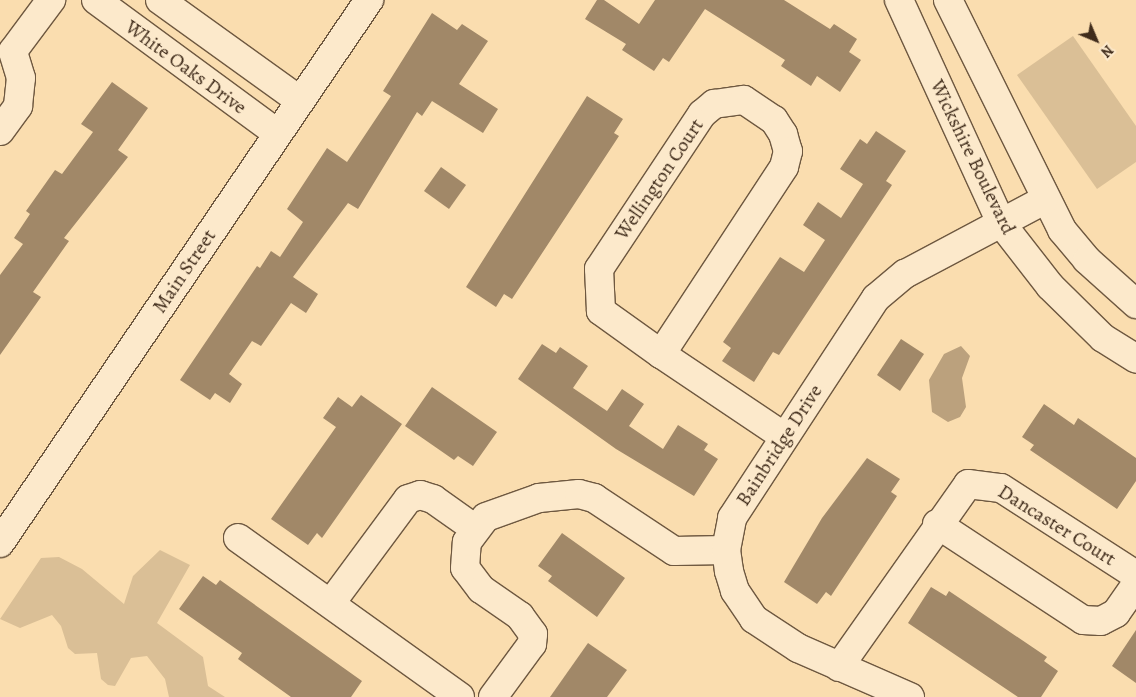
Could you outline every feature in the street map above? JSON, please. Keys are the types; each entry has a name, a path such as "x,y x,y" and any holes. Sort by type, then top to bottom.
{"street":[{"path":"0,131 18,106 21,78 6,51 51,0"},
{"name":"White Oaks Drive","path":"96,0 277,133"},
{"name":"White Oaks Drive","path":"160,0 299,100"},
{"name":"Main Street","path":"0,544 299,100 370,0"},
{"name":"Wickshire Boulevard","path":"899,0 1001,223 1050,286 1103,338 1136,359"},
{"path":"948,0 1044,200 1087,260 1136,304"},
{"name":"Wellington Court","path":"661,354 784,167 788,151 779,127 760,108 744,100 714,104 702,114 599,269 601,311 661,354 783,436"},
{"name":"Bainbridge Drive","path":"910,697 838,667 772,634 754,619 735,591 726,550 741,499 856,327 890,286 1044,200"},
{"name":"Dancaster Court","path":"838,667 937,524 968,484 990,483 1136,575"},
{"path":"493,697 532,644 533,634 520,616 470,579 464,557 474,528 501,509 539,498 579,494 594,498 674,550 726,550"},
{"path":"330,603 408,499 420,495 433,498 474,528"},
{"path":"937,524 1083,620 1101,621 1116,613 1136,584"},
{"path":"238,538 460,697"}],"shaded area":[{"path":"1073,36 1136,126 1136,162 1097,189 1017,75"},
{"path":"961,346 970,356 962,378 966,407 960,417 948,422 932,412 929,380 944,354"},
{"path":"160,550 190,565 157,623 203,657 208,686 225,697 169,697 165,679 147,656 131,658 115,686 108,685 101,679 97,653 75,654 68,648 61,626 52,615 20,628 0,619 41,558 59,557 82,569 124,604 133,576"}],"building":[{"path":"597,0 604,0 639,24 655,0 784,0 830,29 834,24 857,39 849,52 861,60 840,92 817,76 811,86 781,66 785,60 705,9 669,62 663,58 654,71 622,50 626,44 585,19"},
{"path":"432,13 457,30 462,24 488,41 459,84 498,109 483,133 432,101 422,116 417,112 358,209 348,203 293,277 318,294 306,313 291,303 261,346 252,341 229,374 242,384 230,403 215,393 210,400 180,380 257,266 260,268 271,251 280,257 303,222 287,209 327,148 347,162 391,96 383,91"},
{"path":"112,82 148,108 118,150 128,157 64,238 69,241 33,292 41,297 0,355 0,275 23,244 14,238 30,214 26,211 55,170 62,174 93,132 81,124"},
{"path":"587,96 623,119 614,133 619,136 512,299 504,294 496,307 466,287"},
{"path":"876,131 906,151 886,181 892,185 779,355 773,352 754,382 722,361 731,348 723,342 780,257 804,272 825,240 803,225 818,202 841,218 863,184 840,169 860,139 867,144"},
{"path":"441,167 466,185 449,209 424,191"},
{"path":"901,339 924,354 900,391 877,375"},
{"path":"542,344 556,353 560,347 588,366 573,388 607,411 622,389 644,404 629,426 663,449 678,425 708,444 704,450 718,459 694,496 616,449 518,379"},
{"path":"432,387 497,432 473,466 458,456 454,460 405,426"},
{"path":"361,395 402,424 322,538 317,533 308,545 271,519 336,427 323,418 338,397 352,407"},
{"path":"1044,404 1074,425 1078,418 1136,458 1136,481 1117,509 1030,450 1034,445 1022,437"},
{"path":"867,458 900,479 891,492 897,496 831,596 826,592 817,604 784,582 822,518"},
{"path":"562,533 625,578 597,617 548,581 552,576 538,566"},
{"path":"203,576 216,585 220,580 362,681 351,697 291,697 238,659 242,653 179,609"},
{"path":"931,587 946,596 949,591 1047,657 1044,661 1058,671 1041,697 1018,697 908,623"},
{"path":"1136,630 1136,683 1112,666"},
{"path":"588,643 627,670 607,697 550,697"}]}
